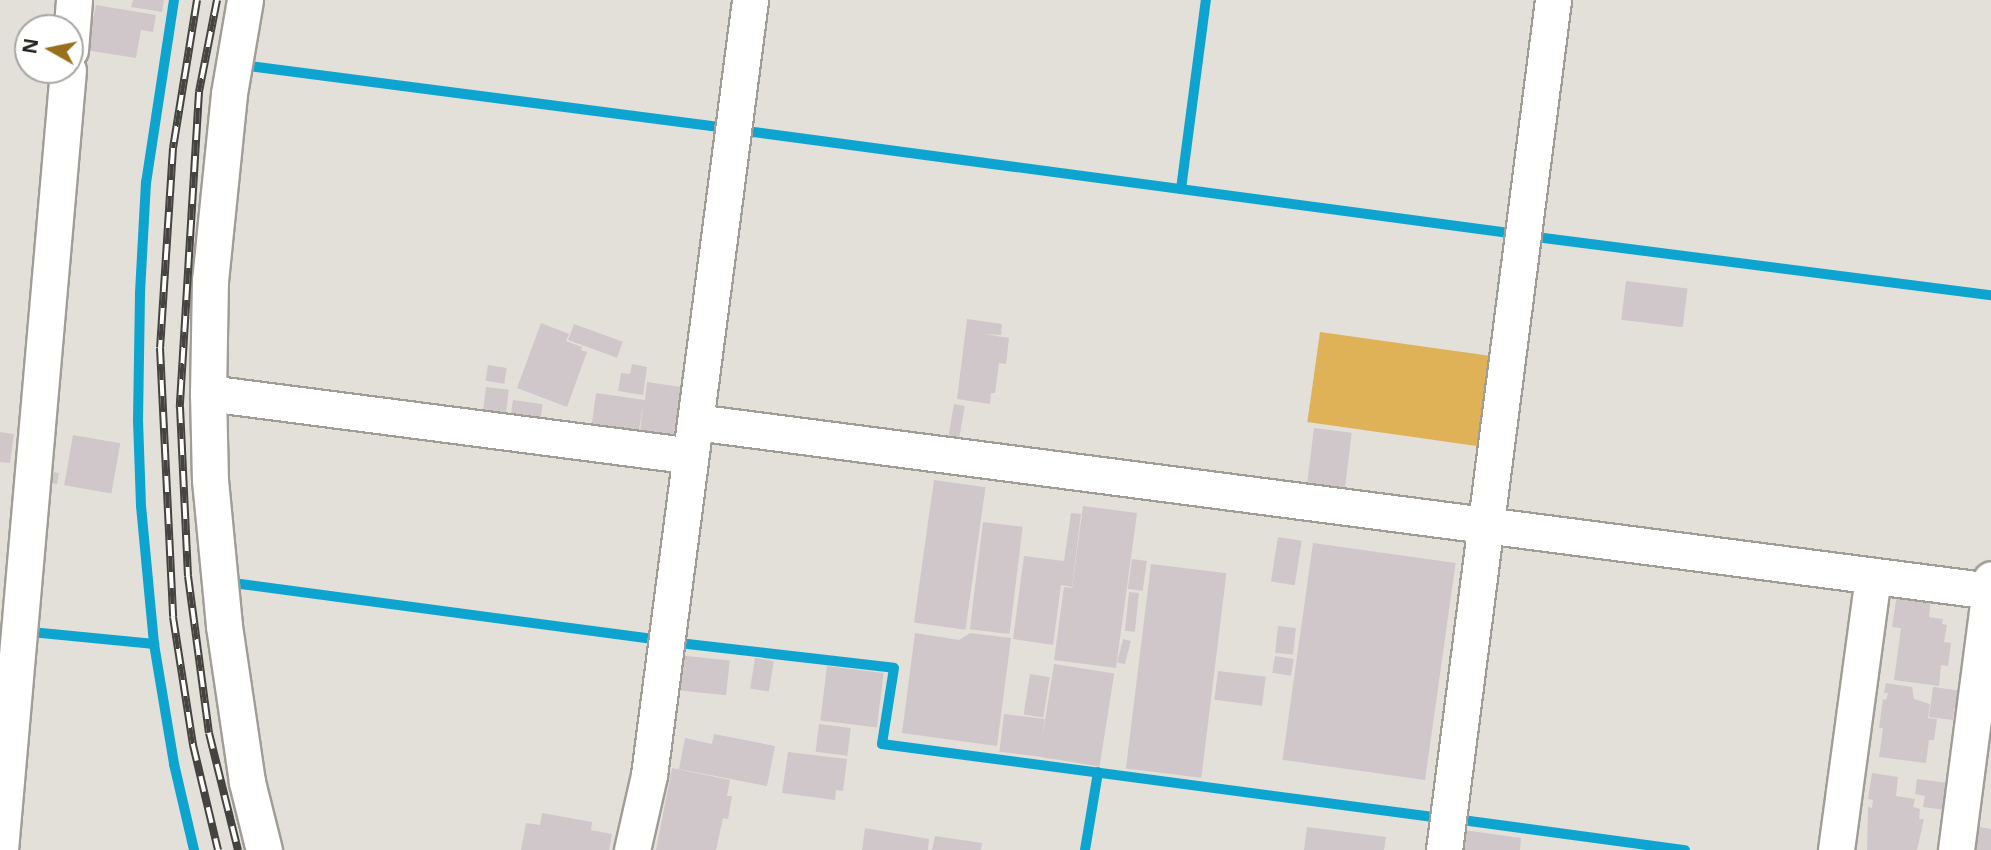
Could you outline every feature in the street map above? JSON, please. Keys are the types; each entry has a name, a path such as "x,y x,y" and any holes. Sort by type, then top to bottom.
{"street":[{"path":"245,0 229,94 209,280 208,393 210,480 224,626 247,782 264,850"},
{"path":"632,850 649,775 750,0"},
{"path":"1444,850 1553,0"},
{"path":"0,850 67,84"},
{"path":"208,393 692,439 1485,527 1872,576 1990,587 1956,850"},
{"path":"1836,850 1872,576"}],"shaded area":[{"path":"1320,332 1496,357 1484,447 1307,422"}],"building":[{"path":"133,0 164,0 162,12 131,7"},
{"path":"96,5 156,15 153,32 141,30 136,58 84,50 85,15 94,16"},
{"path":"1626,281 1688,289 1683,327 1621,320"},
{"path":"967,319 1002,324 1001,335 984,334 1009,338 1006,364 999,363 995,393 991,393 990,404 957,399"},
{"path":"541,323 569,334 566,341 582,347 581,350 587,352 567,407 517,388"},
{"path":"574,324 623,342 617,358 568,340"},
{"path":"632,364 647,367 643,395 618,391 621,373 630,374"},
{"path":"488,365 507,368 504,384 485,381"},
{"path":"647,382 681,387 675,436 640,432 643,405 638,436 591,430 596,393 645,400"},
{"path":"486,387 509,390 505,423 482,420"},
{"path":"513,400 543,404 540,422 510,418"},
{"path":"954,404 965,406 958,446 947,444"},
{"path":"1314,428 1352,433 1344,493 1307,489"},
{"path":"0,432 14,434 10,463 0,462"},
{"path":"73,435 120,443 111,494 64,485"},
{"path":"46,471 59,473 57,484 44,482"},
{"path":"934,480 985,487 965,630 914,623"},
{"path":"1083,506 1137,513 1116,668 1054,660 1064,587 1072,588"},
{"path":"1071,513 1081,514 1072,587 1061,585 1053,645 1013,639 1024,556 1064,561"},
{"path":"983,522 1023,527 1010,634 970,629"},
{"path":"1278,537 1302,541 1295,585 1271,581"},
{"path":"1313,543 1456,563 1425,780 1283,760"},
{"path":"1132,559 1147,561 1143,591 1128,589"},
{"path":"1151,564 1226,573 1201,778 1126,768"},
{"path":"1129,592 1139,593 1135,632 1125,631"},
{"path":"1897,594 1931,599 1929,617 1943,619 1942,624 1947,625 1944,642 1951,643 1948,666 1941,665 1939,686 1894,680 1901,628 1892,627"},
{"path":"1278,626 1296,628 1293,655 1275,653"},
{"path":"915,633 959,640 970,633 1011,638 997,746 902,733"},
{"path":"1123,639 1131,641 1125,664 1117,662"},
{"path":"677,655 730,661 726,695 673,690"},
{"path":"1275,656 1294,659 1291,676 1272,673"},
{"path":"755,658 774,661 769,692 750,689"},
{"path":"1054,664 1114,674 1100,766 1039,757"},
{"path":"827,666 884,673 877,728 820,721"},
{"path":"1218,671 1266,677 1262,706 1214,700"},
{"path":"1030,674 1050,677 1043,718 1024,714"},
{"path":"1886,683 1912,687 1914,699 1930,704 1928,718 1937,719 1934,740 1929,740 1926,763 1879,757 1883,699 1886,700 1888,693 1884,693"},
{"path":"1933,687 1962,691 1959,709 1954,708 1953,720 1929,717"},
{"path":"1004,714 1045,719 1040,757 999,752"},
{"path":"819,724 851,728 847,756 816,752"},
{"path":"714,734 775,746 767,786 679,769 685,738 712,744"},
{"path":"788,752 847,759 843,791 836,790 835,800 782,793"},
{"path":"672,768 730,780 727,796 732,796 728,819 723,818 716,850 656,850"},
{"path":"1872,773 1898,777 1896,796 1915,799 1913,807 1920,809 1919,819 1924,819 1917,850 1867,850 1868,807 1872,808 1873,800 1868,799"},
{"path":"1917,779 1948,783 1945,810 1923,807 1925,796 1915,794"},
{"path":"542,813 592,822 591,830 612,834 609,850 521,850 526,823 540,825"},
{"path":"1974,826 1991,829 1991,850 1971,850"},
{"path":"1307,827 1386,837 1384,850 1304,850"},
{"path":"865,828 929,839 928,850 862,850"},
{"path":"1463,830 1521,838 1520,850 1460,850"},
{"path":"935,836 982,843 981,850 932,850"}],"waterway":[{"path":"174,0 146,182 140,294 138,420 141,506 154,644 174,764 194,850"},
{"path":"1181,189 1206,0"},
{"path":"249,66 717,127"},
{"path":"746,131 1509,233"},
{"path":"1536,237 1991,295"},
{"path":"233,583 653,639 652,646"},
{"path":"31,632 154,644"},
{"path":"679,643 894,668 882,744 1433,817"},
{"path":"1085,850 1098,772"},
{"path":"1462,820 1685,850"}],"railway":[{"path":"197,0 173,148 160,348 173,617 193,745 218,850"},
{"path":"217,0 199,92 180,407 188,576 209,733 238,850"}]}
